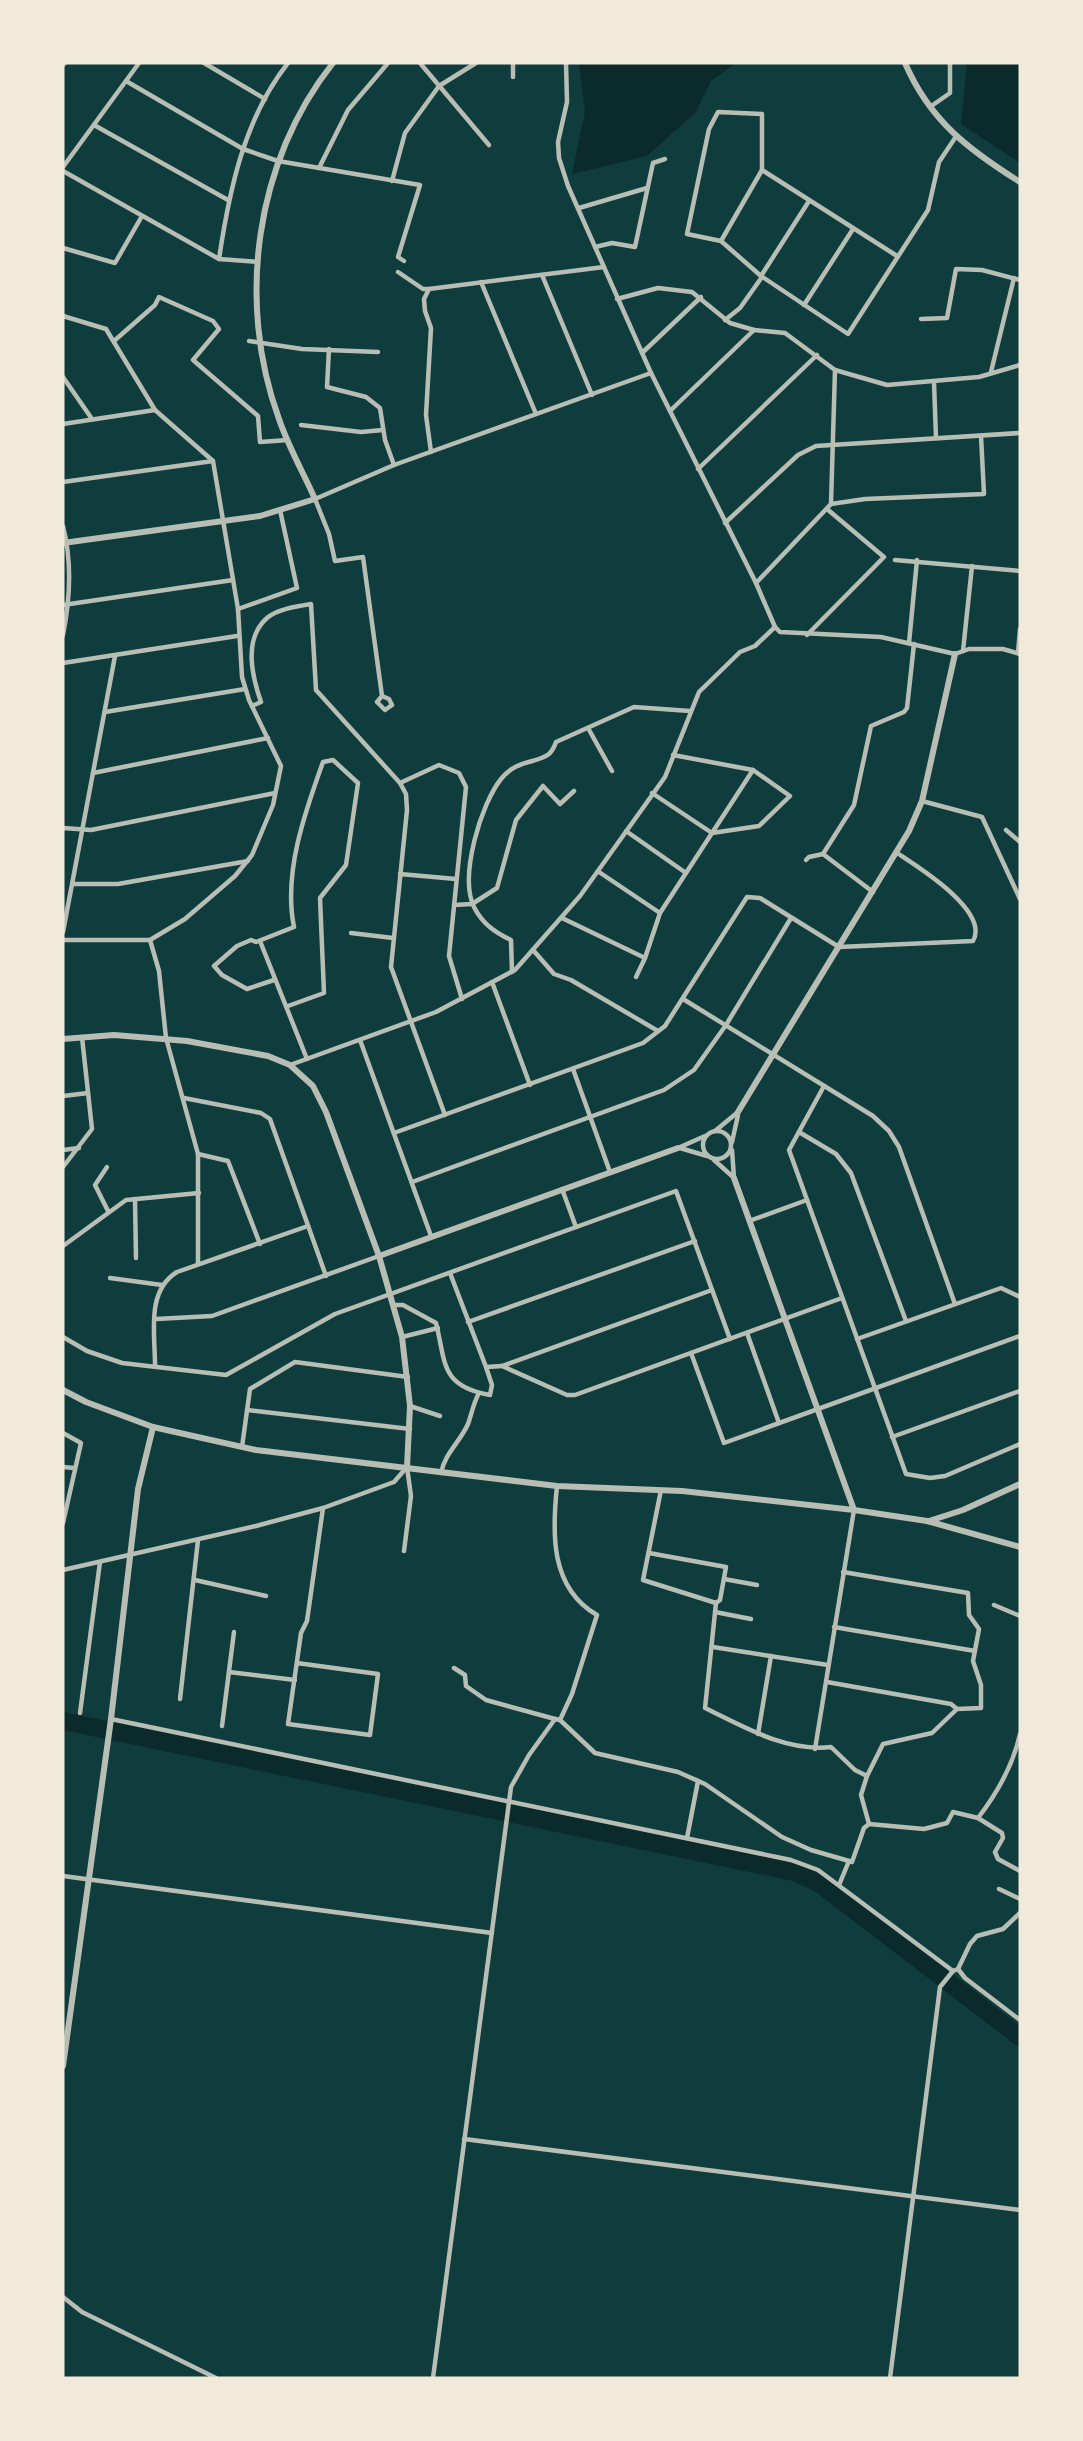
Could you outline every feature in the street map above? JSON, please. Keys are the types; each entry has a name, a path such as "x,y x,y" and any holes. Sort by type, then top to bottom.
{"street":[{"path":"139,63 63,169 219,259 258,262"},
{"path":"204,63 265,99"},
{"path":"219,259 228,200 243,149 265,99 288,63"},
{"path":"333,63 299,114 278,161 263,215 256,292 260,343 274,405 329,534 335,561 363,557 382,696"},
{"path":"319,168 348,110 388,63"},
{"path":"420,63 489,145"},
{"path":"392,181 405,133 439,86 476,63"},
{"path":"513,63 513,77"},
{"path":"566,63 567,102 558,142 558,158 651,373 756,583 775,627 780,632 807,635 880,637 955,654 963,651 1003,649 1019,653 1020,629"},
{"path":"905,63 913,82 955,138 1020,182"},
{"path":"930,107 950,93 950,63"},
{"path":"126,81 243,149 278,161 420,185 398,257 404,261"},
{"path":"721,241 762,170 762,114 718,112 709,129 687,234 721,241 762,277 848,334 928,210 939,162 955,138"},
{"path":"94,125 228,200"},
{"path":"595,247 612,243 635,247 652,163 665,159"},
{"path":"762,170 897,256"},
{"path":"579,208 647,188"},
{"path":"725,320 740,308 762,277 809,201"},
{"path":"63,248 115,263 142,216"},
{"path":"804,305 854,229"},
{"path":"398,272 423,289 429,289 604,267"},
{"path":"921,319 947,318 956,269 982,270 1017,279 991,372"},
{"path":"542,275 592,395"},
{"path":"481,282 536,414"},
{"path":"618,298 658,288 692,292 701,297 725,320 754,330 785,333 835,370 888,385 979,377 1020,365"},
{"path":"429,289 424,299 425,311 431,328 431,354 426,384 426,415 431,452"},
{"path":"114,341 155,304 159,297 213,321 219,329 193,360 261,415 260,442 288,440"},
{"path":"642,353 701,297"},
{"path":"63,315 106,329 155,410 213,461 238,609 237,636 245,688 281,766 276,794 256,847 248,861 228,882 185,919 150,940 63,940"},
{"path":"670,411 754,330"},
{"path":"249,341 302,350 378,352"},
{"path":"329,349 327,387 346,390 373,402 380,408 383,430 394,465"},
{"path":"698,469 817,355"},
{"path":"831,504 835,370"},
{"path":"65,543 225,522 280,510 315,499 394,465 651,373"},
{"path":"63,377 92,419"},
{"path":"934,382 936,438"},
{"path":"63,424 155,410"},
{"path":"301,425 361,432 383,430"},
{"path":"725,523 802,451 816,446 1020,433"},
{"path":"756,583 831,504 865,499 984,494 981,436"},
{"path":"63,482 213,461"},
{"path":"807,635 884,557 826,509"},
{"path":"238,609 297,588 280,510"},
{"path":"63,526 66,605 63,635"},
{"path":"895,560 917,560 1020,571"},
{"path":"806,860 808,857 823,854 854,805 871,726 904,712 907,708 917,560"},
{"path":"963,651 972,566"},
{"path":"66,605 233,580"},
{"path":"252,706 261,702 254,680 251,650 260,628 268,617 311,604 315,690 400,783 408,804 393,939 392,970 445,1115"},
{"path":"290,1065 410,1022 462,999 512,972 562,918 599,872 665,777 699,692 740,652 755,646 775,627"},
{"path":"63,663 237,636"},
{"path":"734,1178 709,1157 704,1150 703,1143 738,1112 897,853 922,801 955,654"},
{"path":"63,932 116,656"},
{"path":"105,712 245,688"},
{"path":"512,972 511,940 490,928 472,904 469,873 476,832 500,780 514,767 549,754 556,742 634,707 690,711"},
{"path":"588,728 612,771"},
{"path":"93,773 268,738"},
{"path":"652,793 712,833 759,826 790,796 753,770 673,755"},
{"path":"274,980 247,989 222,975 214,966 237,946 251,940 260,941 294,927 290,889 308,809 323,762 333,760 358,783 346,865 320,898 324,993 288,1006"},
{"path":"400,783 439,765 453,768 462,776 466,794 449,956 462,999"},
{"path":"636,977 660,913 753,770"},
{"path":"454,905 472,904 497,888 516,820 543,786 560,804 574,791"},
{"path":"63,828 91,830 276,794"},
{"path":"922,801 982,817 1020,899"},
{"path":"1006,830 1020,842"},
{"path":"626,831 686,873"},
{"path":"394,1133 643,1043 658,1031 683,999 747,897 760,898 839,947 973,940 977,932 974,922 952,893 897,853"},
{"path":"823,854 873,892"},
{"path":"73,884 118,884 248,861"},
{"path":"599,872 660,913"},
{"path":"400,874 456,879"},
{"path":"562,918 645,958"},
{"path":"412,1182 664,1090 694,1070 726,1026 791,918"},
{"path":"351,933 393,939"},
{"path":"150,940 159,971 166,1038 198,1154 198,1264"},
{"path":"260,941 281,998 288,1006 307,1059"},
{"path":"533,951 554,974 571,980 658,1031"},
{"path":"492,982 530,1085"},
{"path":"683,999 873,1116 895,1139 955,1304"},
{"path":"63,1039 114,1035 166,1038 268,1056 290,1065 314,1086 326,1112 379,1256 402,1336 410,1406 407,1467 411,1496 404,1551"},
{"path":"63,1167 92,1129 82,1037"},
{"path":"360,1040 431,1236"},
{"path":"573,1069 610,1172"},
{"path":"824,1086 789,1150 906,1474 930,1478 945,1476 1020,1444"},
{"path":"63,1096 87,1094"},
{"path":"184,1098 261,1113 270,1119 326,1276"},
{"path":"738,1112 732,1146 734,1178 854,1510 815,1749"},
{"path":"156,1319 212,1316 678,1148 711,1134 720,1132 726,1135 732,1146"},
{"path":"799,1132 836,1154 851,1173 906,1321"},
{"path":"678,1148 709,1157 724,1158 732,1146"},
{"path":"63,1150 79,1148"},
{"path":"198,1154 228,1161 260,1244"},
{"path":"107,1167 95,1185 108,1211"},
{"path":"562,1189 576,1227"},
{"path":"63,1337 105,1358 122,1363 226,1375 324,1320 676,1191 730,1339"},
{"path":"63,1246 120,1202 199,1193"},
{"path":"135,1199 136,1257"},
{"path":"749,1221 807,1200"},
{"path":"155,1365 156,1297 162,1286 177,1272 308,1226"},
{"path":"468,1322 695,1241"},
{"path":"393,1305 403,1305 436,1323 441,1356 448,1372 459,1384 490,1395 492,1385 450,1273"},
{"path":"110,1278 162,1286"},
{"path":"857,1339 1001,1288 1020,1297"},
{"path":"486,1367 502,1366 712,1290"},
{"path":"502,1366 571,1395 842,1298"},
{"path":"402,1336 438,1328"},
{"path":"747,1333 779,1423"},
{"path":"691,1353 724,1443 1020,1336"},
{"path":"242,1447 250,1389 295,1362 408,1377"},
{"path":"63,1390 153,1427 242,1447 557,1486 661,1490 854,1510 927,1521 1020,1547"},
{"path":"892,1437 1020,1392"},
{"path":"441,1473 443,1460 464,1432 479,1393"},
{"path":"410,1406 440,1416"},
{"path":"247,1410 410,1429"},
{"path":"63,2066 111,1719 138,1489 153,1427"},
{"path":"63,1433 81,1443 63,1523"},
{"path":"63,1467 74,1468"},
{"path":"63,1570 198,1540 323,1508 394,1482 407,1467"},
{"path":"927,1521 963,1510 1020,1484"},
{"path":"433,2378 511,1787 529,1755 558,1719 572,1694 597,1614 580,1603 558,1567 554,1524 557,1486"},
{"path":"661,1490 643,1580 716,1603"},
{"path":"297,1663 378,1674 370,1735 288,1724 301,1633 307,1621 323,1508"},
{"path":"180,1699 198,1540"},
{"path":"649,1553 726,1567 720,1600 716,1603 705,1708 758,1734 815,1749 831,1747 855,1770 867,1776"},
{"path":"80,1713 100,1562"},
{"path":"843,1572 968,1593 969,1615 979,1629 973,1661 981,1685 981,1708 957,1709 932,1733 883,1744 867,1776 861,1795 869,1824"},
{"path":"724,1579 757,1585"},
{"path":"195,1580 266,1596"},
{"path":"994,1605 1020,1616"},
{"path":"715,1612 751,1619"},
{"path":"834,1627 975,1651"},
{"path":"222,1726 234,1632"},
{"path":"713,1647 828,1665"},
{"path":"758,1734 771,1656"},
{"path":"454,1668 465,1675 466,1686 486,1700 558,1719 602,1755 678,1772 698,1781 782,1838 811,1850 852,1862 864,1828 869,1824 927,1829 947,1823 953,1812 978,1818 1002,1833 1003,1838 995,1852 998,1859 1020,1871"},
{"path":"228,1672 295,1680"},
{"path":"827,1682 951,1704 957,1709"},
{"path":"111,1719 791,1860 818,1870 1020,2020"},
{"path":"978,1818 1000,1790 1016,1753 1020,1734"},
{"path":"687,1838 698,1781"},
{"path":"839,1885 849,1861"},
{"path":"63,1876 492,1933"},
{"path":"999,1889 1020,1899"},
{"path":"890,2378 940,1987 955,1970 977,1936 1003,1929 1020,1913"},
{"path":"464,2139 1020,2210"},
{"path":"63,2296 81,2312 216,2378"}],"water":[{"path":"579,63 736,63 711,81 695,113 647,156 572,174 585,112"},
{"path":"967,63 1020,63 1020,163 961,124"}],"waterway":[{"path":"63,1721 794,1872 819,1883 1020,2037"}]}
